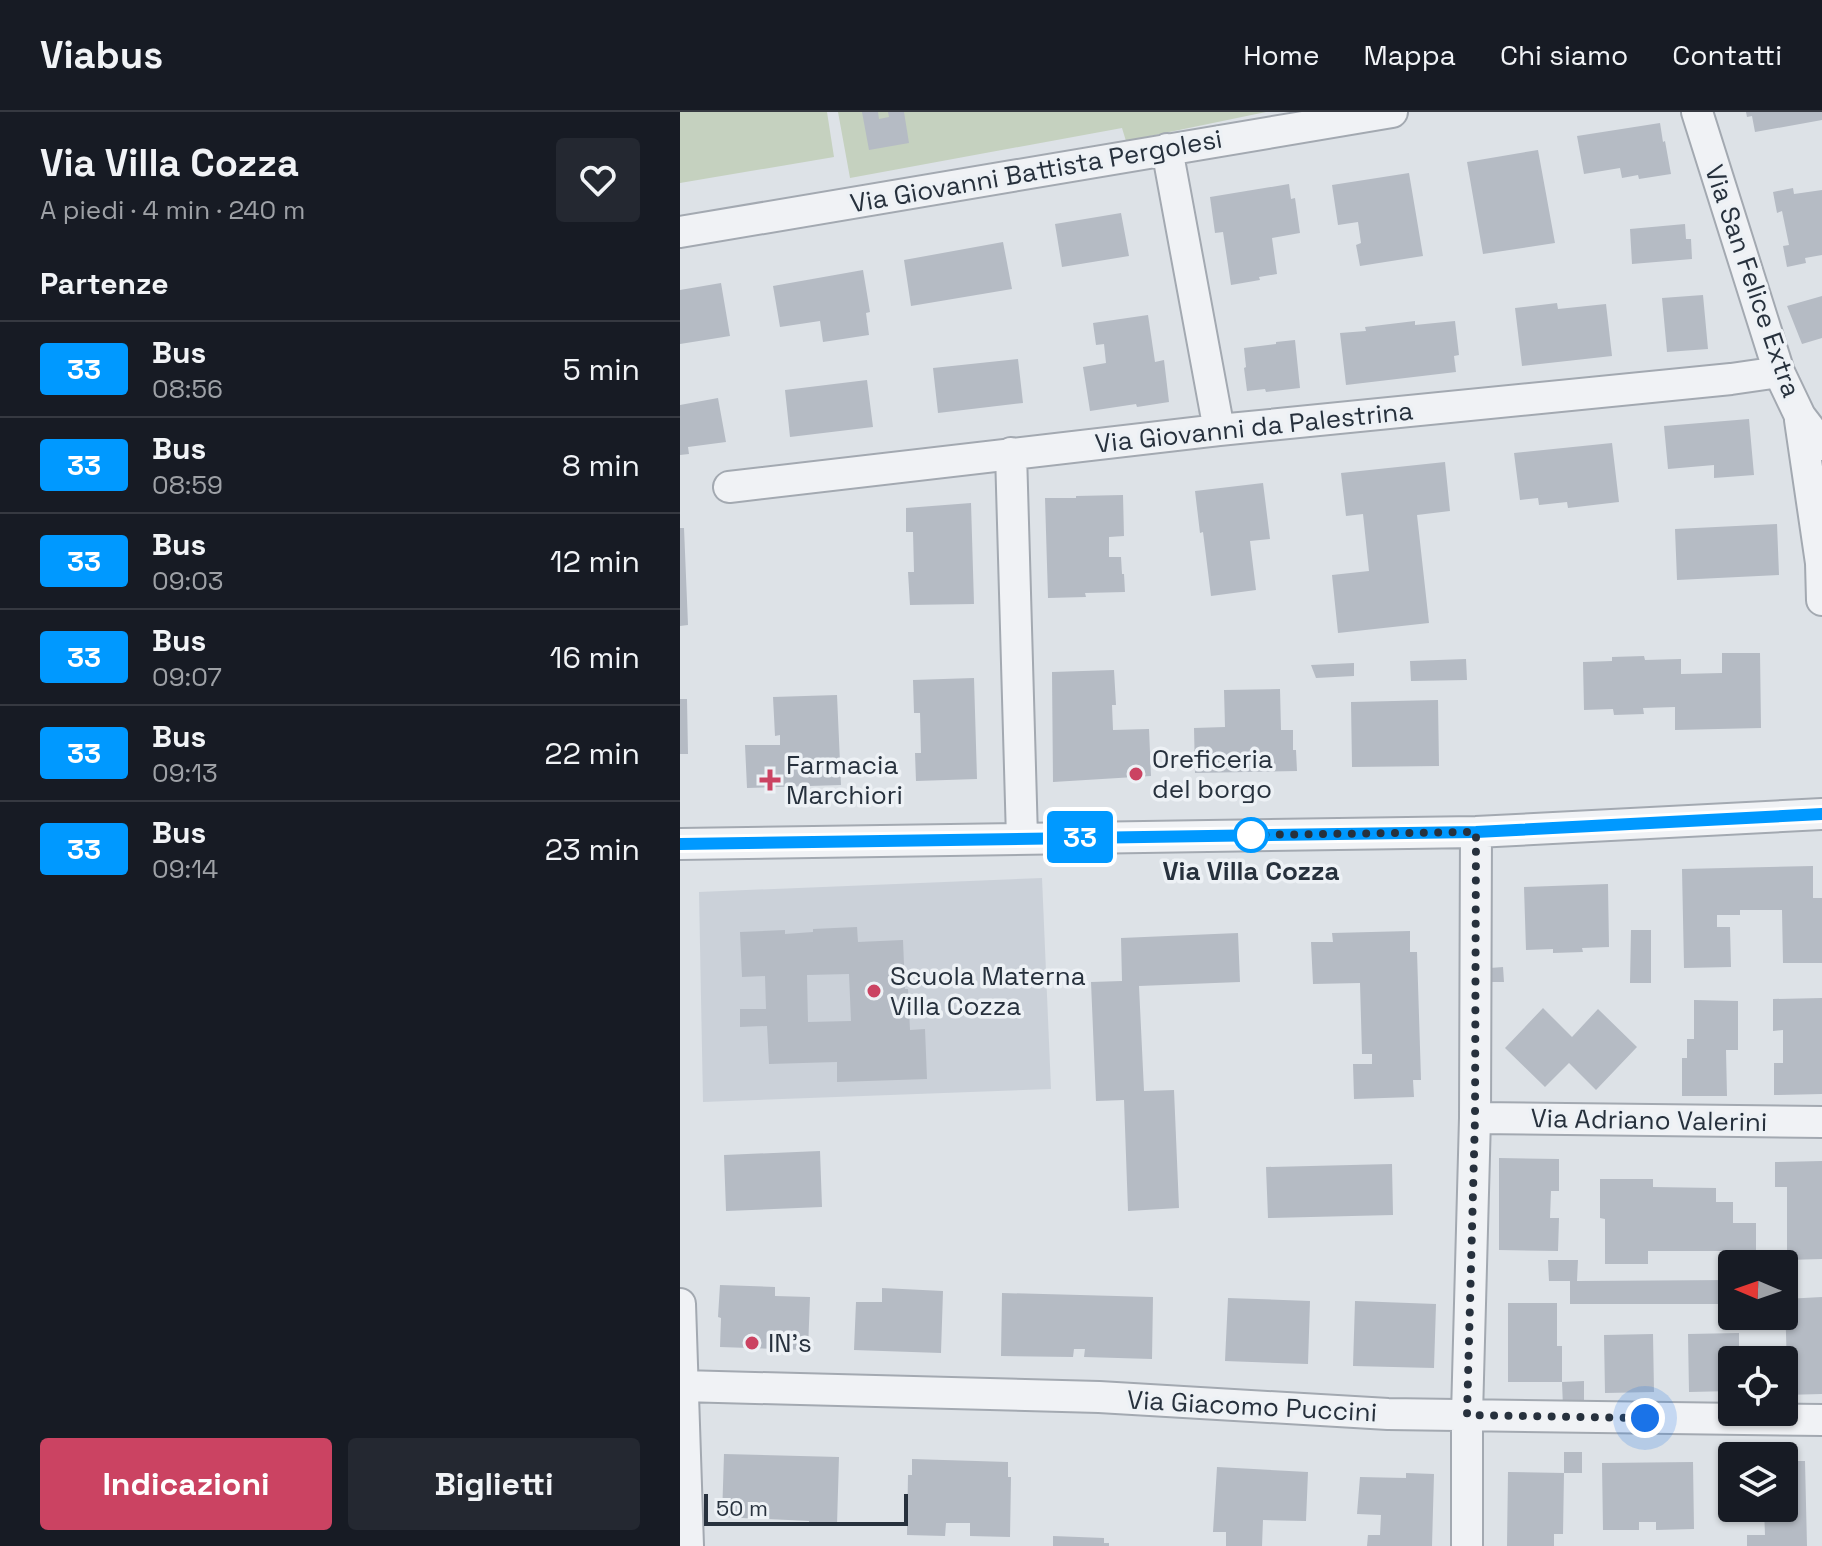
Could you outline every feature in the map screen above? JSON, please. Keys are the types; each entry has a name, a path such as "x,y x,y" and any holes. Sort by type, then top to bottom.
{"street":[{"name":"Via Giovanni Battista Pergolesi","path":"680,232 1392,112"},
{"name":"Via San Felice Extra","path":"1697,112 1779,372 1800,416 1822,445"},
{"path":"1167,149 1219,430"},
{"name":"Via Giovanni da Palestrina","path":"729,487 1219,430 1779,372"},
{"path":"1800,416 1822,562 1822,600"},
{"path":"1011,453 1022,838"},
{"path":"680,844 1476,832 1822,814"},
{"path":"1467,1546 1467,1415 1475,1118 1476,832"},
{"name":"Via Adriano Valerini","path":"1475,1118 1822,1122"},
{"path":"680,1304 688,1546"},
{"name":"Via Giacomo Puccini","path":"682,1386 1099,1397 1388,1414 1822,1420"}],"shaded area":[{"name":"Scuola Materna Villa Cozza","path":"1042,878 1051,1089 703,1102 699,892"}],"green space":[{"path":"680,112 827,112 834,157 680,183"},
{"path":"838,112 1266,112 1126,141 1122,128 850,178"}],"building":[{"path":"862,112 878,112 879,119 889,117 888,112 904,112 909,143 869,150"},
{"path":"1746,112 1822,112 1822,120 1755,132 1752,116 1747,117"},
{"path":"1660,123 1671,174 1622,178 1620,168 1584,174 1577,136"},
{"path":"1538,150 1555,243 1483,254 1467,162"},
{"path":"1409,173 1423,256 1360,266 1356,245 1361,243 1358,222 1338,225 1332,185"},
{"path":"1289,184 1291,199 1295,198 1300,233 1272,238 1277,274 1231,285 1223,232 1215,233 1210,197"},
{"path":"1793,188 1794,194 1822,190 1822,255 1805,258 1806,263 1787,267 1783,246 1789,245 1782,211 1777,213 1773,192"},
{"path":"1121,213 1129,256 1062,267 1055,224"},
{"path":"1685,224 1686,239 1691,239 1692,259 1632,264 1630,229"},
{"path":"1003,242 1012,289 911,306 904,260"},
{"path":"863,270 870,312 866,313 869,335 823,342 820,321 780,327 773,286"},
{"path":"721,283 730,336 680,344 680,290"},
{"path":"1703,295 1708,349 1667,352 1662,298"},
{"path":"1822,296 1822,338 1802,344 1787,306"},
{"path":"1557,303 1558,309 1606,304 1612,356 1522,366 1515,308"},
{"path":"1148,315 1155,362 1164,360 1169,402 1090,411 1083,367 1106,363 1104,344 1096,345 1093,323"},
{"path":"1415,321 1415,325 1455,321 1459,355 1454,356 1456,372 1346,385 1340,333"},
{"path":"1295,340 1300,388 1247,391 1244,348"},
{"path":"1018,359 1023,403 938,413 933,368"},
{"path":"867,380 873,427 790,437 785,390"},
{"path":"718,398 726,442 688,447 689,454 680,455 680,405"},
{"path":"1749,419 1754,475 1714,478 1714,465 1668,469 1664,426"},
{"path":"1612,443 1619,502 1568,508 1567,502 1539,505 1538,498 1520,500 1514,453"},
{"path":"1445,462 1450,511 1417,515 1429,623 1338,633 1332,575 1369,571 1363,514 1346,516 1341,473"},
{"path":"1263,483 1270,539 1250,541 1256,590 1211,596 1195,491"},
{"path":"1123,495 1124,536 1109,537 1109,557 1121,557 1125,592 1048,598 1045,498"},
{"path":"971,503 974,604 910,605 908,572 914,572 913,532 906,532 906,508"},
{"path":"1777,524 1779,575 1677,580 1675,529"},
{"path":"680,528 684,528 688,625 680,626"},
{"path":"1722,653 1760,653 1761,728 1675,730 1675,707 1643,708 1644,714 1614,715 1613,709 1584,710 1583,662 1644,656 1645,660 1681,659 1681,674 1722,673"},
{"path":"1466,659 1467,680 1411,681 1410,661"},
{"path":"1354,663 1354,676 1316,678 1311,665"},
{"path":"1114,670 1116,705 1112,705 1113,730 1149,729 1151,776 1053,782 1052,672"},
{"path":"974,678 977,779 916,781 915,753 921,753 920,713 914,713 913,680"},
{"path":"1280,689 1281,730 1293,730 1297,771 1195,773 1194,728 1225,727 1224,690"},
{"path":"837,695 841,785 747,788 745,745 780,745 780,735 775,736 773,697"},
{"path":"680,699 687,699 688,754 680,754"},
{"path":"1438,700 1439,766 1352,767 1351,702"},
{"path":"1813,866 1813,898 1822,898 1822,963 1783,963 1782,910 1740,910 1740,915 1717,915 1717,927 1730,927 1731,967 1684,968 1682,869"},
{"path":"1608,884 1609,947 1582,948 1583,952 1526,950 1524,887"},
{"path":"857,927 858,942 903,940 910,1030 925,1029 927,1079 837,1082 837,1062 769,1064 767,1026 740,1027 740,1009 766,1009 765,976 742,977 740,932 785,930 785,934 813,932 813,929","holes":["849,974 851,1021 808,1022 807,975"]},
{"path":"1631,930 1651,930 1651,983 1630,983"},
{"path":"1410,931 1410,952 1417,952 1421,1080 1413,1080 1414,1097 1354,1099 1353,1064 1372,1064 1372,1054 1362,1054 1360,983 1313,984 1311,942 1333,942 1332,933"},
{"path":"1238,933 1240,982 1139,986 1144,1091 1174,1090 1179,1208 1128,1211 1124,1100 1096,1101 1091,982 1122,981 1121,938"},
{"path":"1503,967 1504,982 1490,982 1490,968"},
{"path":"1822,998 1822,1094 1774,1095 1774,1063 1783,1063 1783,1030 1773,1031 1773,999"},
{"path":"1694,1000 1738,1001 1738,1050 1726,1050 1727,1096 1682,1096 1682,1058 1687,1058 1687,1039 1694,1039"},
{"path":"1543,1008 1572,1037 1598,1009 1637,1047 1596,1090 1569,1063 1545,1087 1505,1048"},
{"path":"820,1151 822,1207 726,1211 724,1155"},
{"path":"1499,1158 1559,1159 1559,1191 1551,1191 1550,1218 1559,1218 1558,1251 1499,1250"},
{"path":"1822,1161 1822,1259 1798,1260 1798,1250 1787,1250 1787,1187 1775,1187 1775,1162"},
{"path":"1392,1164 1393,1215 1268,1218 1266,1167"},
{"path":"1600,1179 1653,1179 1653,1187 1716,1188 1716,1202 1733,1202 1733,1223 1756,1223 1756,1250 1648,1251 1648,1264 1605,1264 1605,1219 1600,1218"},
{"path":"1548,1260 1578,1260 1577,1281 1718,1280 1718,1304 1570,1304 1570,1281 1549,1281"},
{"path":"720,1285 775,1287 775,1296 810,1297 808,1350 720,1347"},
{"path":"882,1288 943,1291 941,1353 854,1350 856,1302 882,1302"},
{"path":"1002,1293 1153,1297 1152,1359 1084,1357 1085,1349 1074,1349 1073,1357 1001,1356"},
{"path":"1822,1297 1822,1394 1798,1395 1798,1346 1786,1346 1786,1330 1798,1330 1798,1298"},
{"path":"1228,1298 1310,1301 1308,1364 1225,1361"},
{"path":"1355,1301 1436,1304 1434,1368 1353,1366"},
{"path":"1508,1303 1557,1303 1557,1346 1562,1346 1562,1382 1508,1382"},
{"path":"1739,1333 1739,1346 1718,1346 1718,1391 1689,1392 1688,1334"},
{"path":"1653,1334 1654,1392 1605,1393 1604,1335"},
{"path":"1584,1381 1584,1406 1563,1407 1562,1382"},
{"path":"1564,1452 1582,1452 1582,1473 1564,1473"},
{"path":"724,1454 839,1457 837,1525 722,1517"},
{"path":"912,1459 1008,1462 1008,1477 1011,1477 1010,1537 970,1536 970,1523 946,1523 945,1536 907,1535 908,1475 912,1475"},
{"path":"1798,1461 1805,1461 1807,1546 1747,1546 1747,1535 1765,1535 1765,1522 1798,1522"},
{"path":"1693,1462 1694,1529 1656,1530 1656,1522 1639,1522 1639,1530 1603,1530 1602,1463"},
{"path":"1217,1467 1308,1472 1306,1521 1263,1520 1262,1546 1226,1546 1226,1532 1213,1532"},
{"path":"1508,1472 1564,1473 1563,1534 1554,1534 1554,1546 1507,1546"},
{"path":"1406,1473 1434,1474 1432,1546 1367,1546 1368,1535 1380,1535 1381,1515 1357,1514 1360,1477 1406,1478"},
{"path":"1053,1536 1104,1538 1104,1543 1109,1543 1109,1546 1053,1546"}],"bus line":[{"name":"33","path":"680,844 1476,832 1822,814"}],"place":[{"name":"Oreficeria del borgo","path":"1136,774"},
{"name":"Farmacia Marchiori","path":"770,780"},
{"name":"Via Villa Cozza","path":"1251,835"},
{"name":"Scuola Materna Villa Cozza","path":"874,991"},
{"name":"IN's","path":"752,1343"}],"route":[{"path":"1251,835 1476,832 1475,1118 1467,1415 1645,1418"}]}
